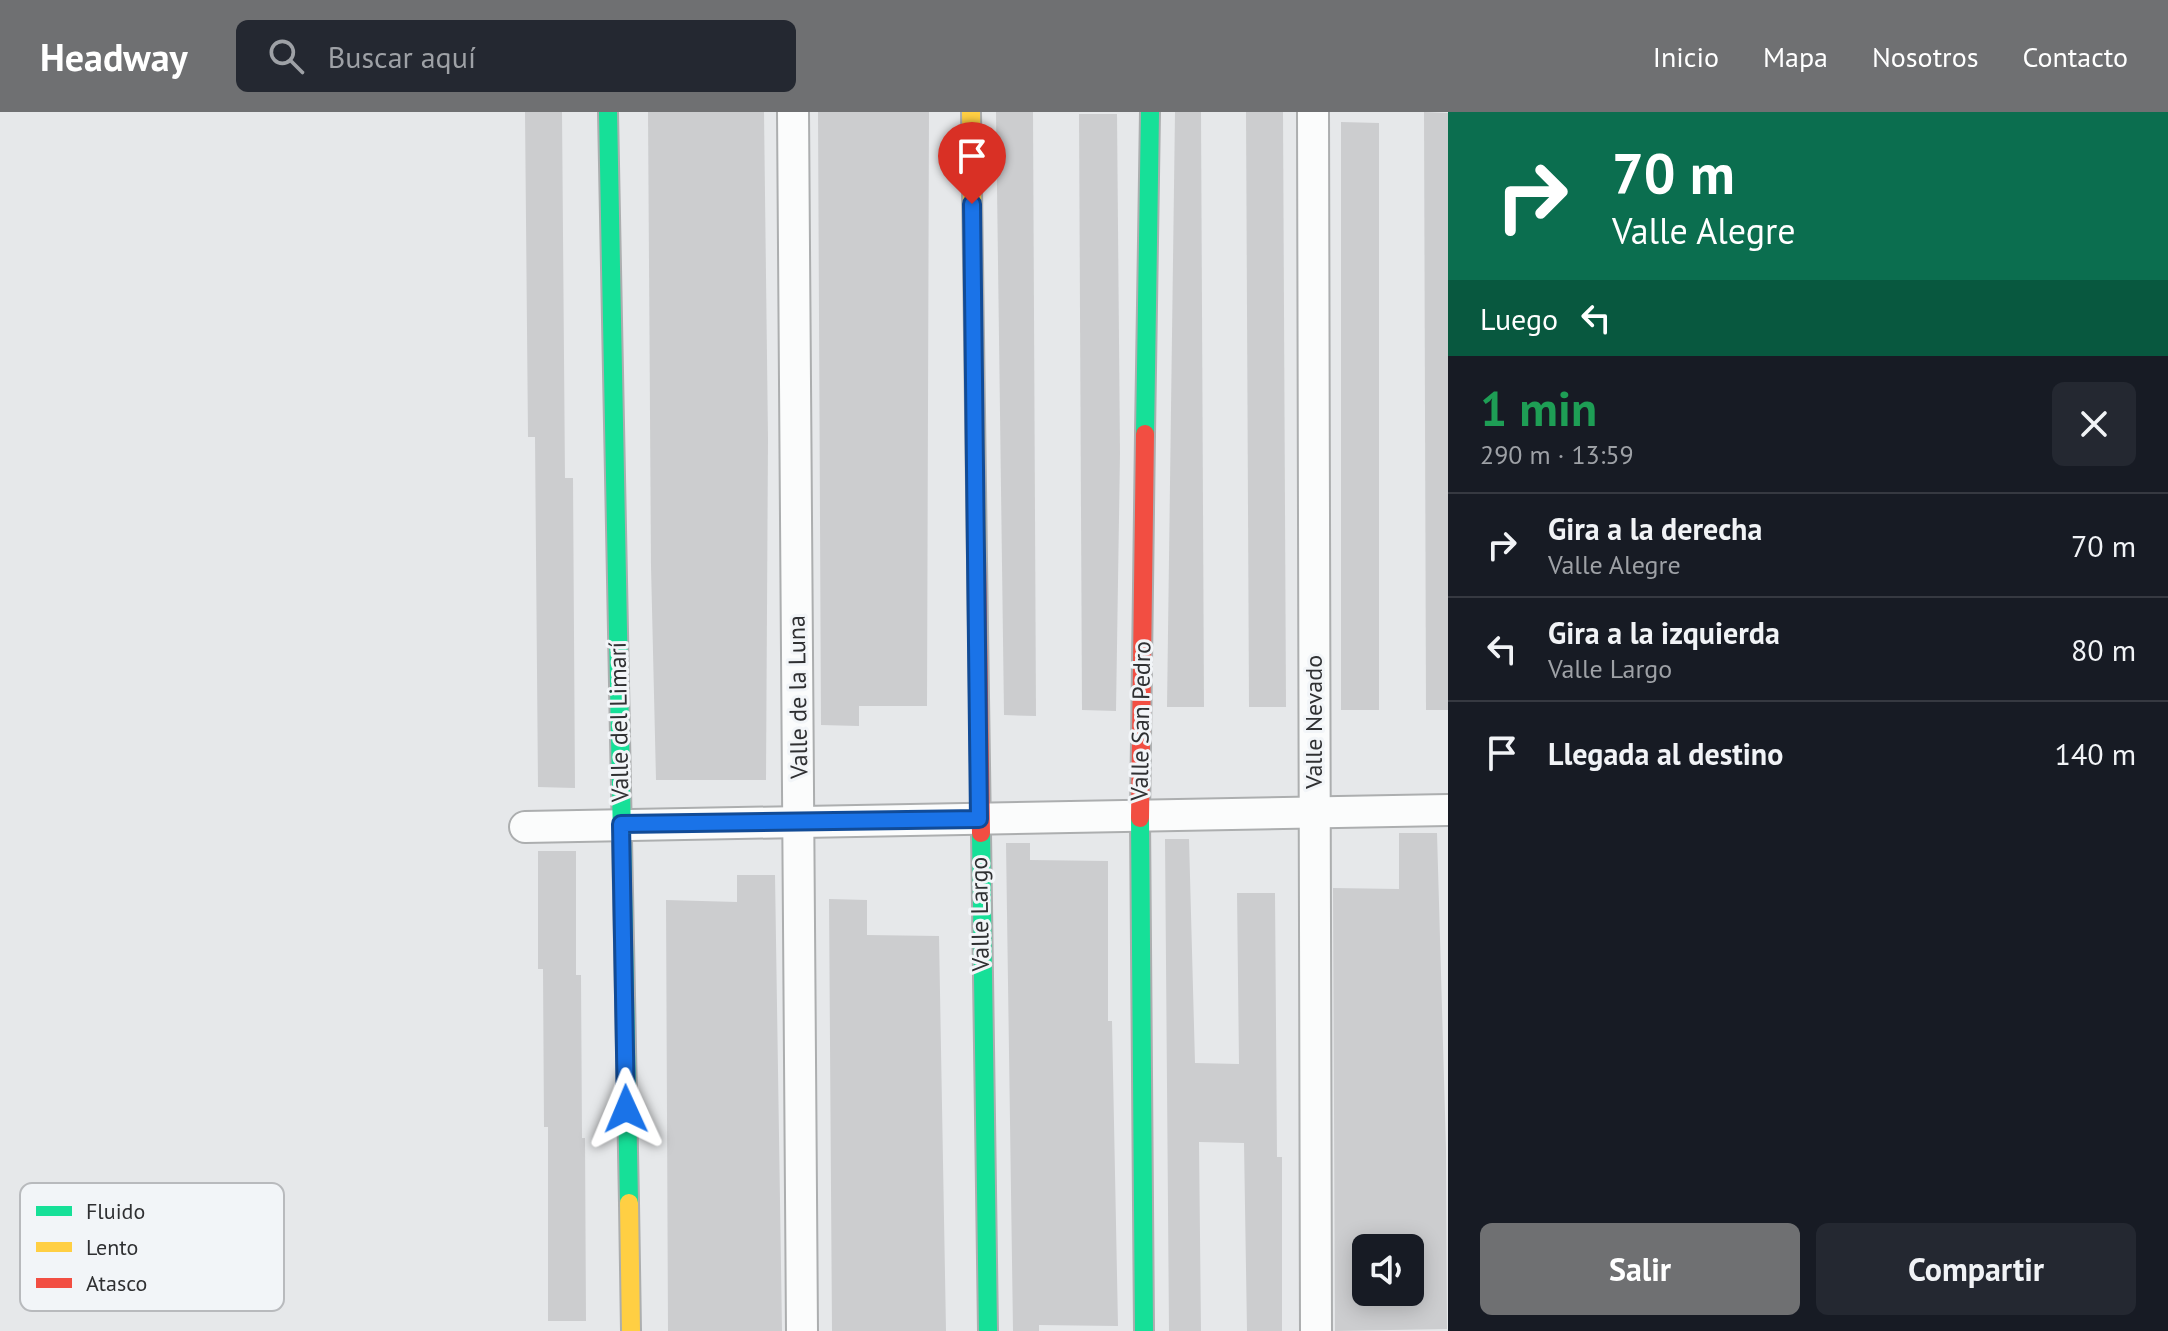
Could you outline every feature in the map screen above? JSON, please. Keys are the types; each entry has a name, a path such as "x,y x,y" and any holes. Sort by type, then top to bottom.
{"street":[{"name":"Valle del Limarí","path":"608,112 631,1331"},
{"name":"Valle de la Luna","path":"793,112 802,1331"},
{"name":"Valle Largo","path":"971,112 988,1331"},
{"name":"Valle San Pedro","path":"1144,1331 1140,816 1150,112"},
{"name":"Valle Nevado","path":"1313,112 1316,1331"},
{"path":"525,827 1448,810"}],"building":[{"path":"525,112 562,112 565,478 573,478 575,788 538,787 535,437 528,437"},
{"path":"648,112 764,112 768,439 766,780 656,780 651,566"},
{"path":"818,112 929,112 927,706 859,706 859,726 821,725"},
{"path":"996,112 1033,112 1036,716 1004,715"},
{"path":"1175,112 1201,112 1204,707 1167,707"},
{"path":"1246,112 1283,112 1286,707 1249,707"},
{"path":"1424,112 1448,113 1448,710 1426,710"},
{"path":"1079,114 1117,114 1120,453 1116,711 1082,710"},
{"path":"1341,122 1379,123 1379,710 1341,710"},
{"path":"1399,833 1437,833 1446,1149 1447,1329 1335,1331 1333,888 1399,889"},
{"path":"1165,839 1189,839 1195,1063 1239,1064 1237,893 1275,893 1277,1157 1282,1157 1282,1331 1247,1331 1244,1143 1199,1142 1201,1331 1169,1331"},
{"path":"1006,843 1030,843 1030,860 1108,861 1108,1021 1112,1021 1118,1326 1039,1325 1039,1331 1013,1331"},
{"path":"538,851 576,851 576,975 581,975 582,1138 585,1138 586,1321 548,1321 548,1127 544,1127 543,969 538,969"},
{"path":"737,875 775,875 782,1331 668,1331 666,900 737,902"},
{"path":"829,899 867,900 867,935 939,936 946,1331 832,1331"}],"traffic: fast":[{"path":"608,112 629,1203"},
{"path":"1145,434 1150,112"},
{"path":"1140,818 1144,1331"},
{"path":"981,833 988,1331"}],"traffic: slow":[{"path":"971,112 977,561"},
{"path":"629,1203 631,1331"}],"traffic: jam":[{"path":"1140,818 1145,434"},
{"path":"977,561 981,833"}],"route":[{"path":"626,1109 621,824 979,819 972,204"}]}
